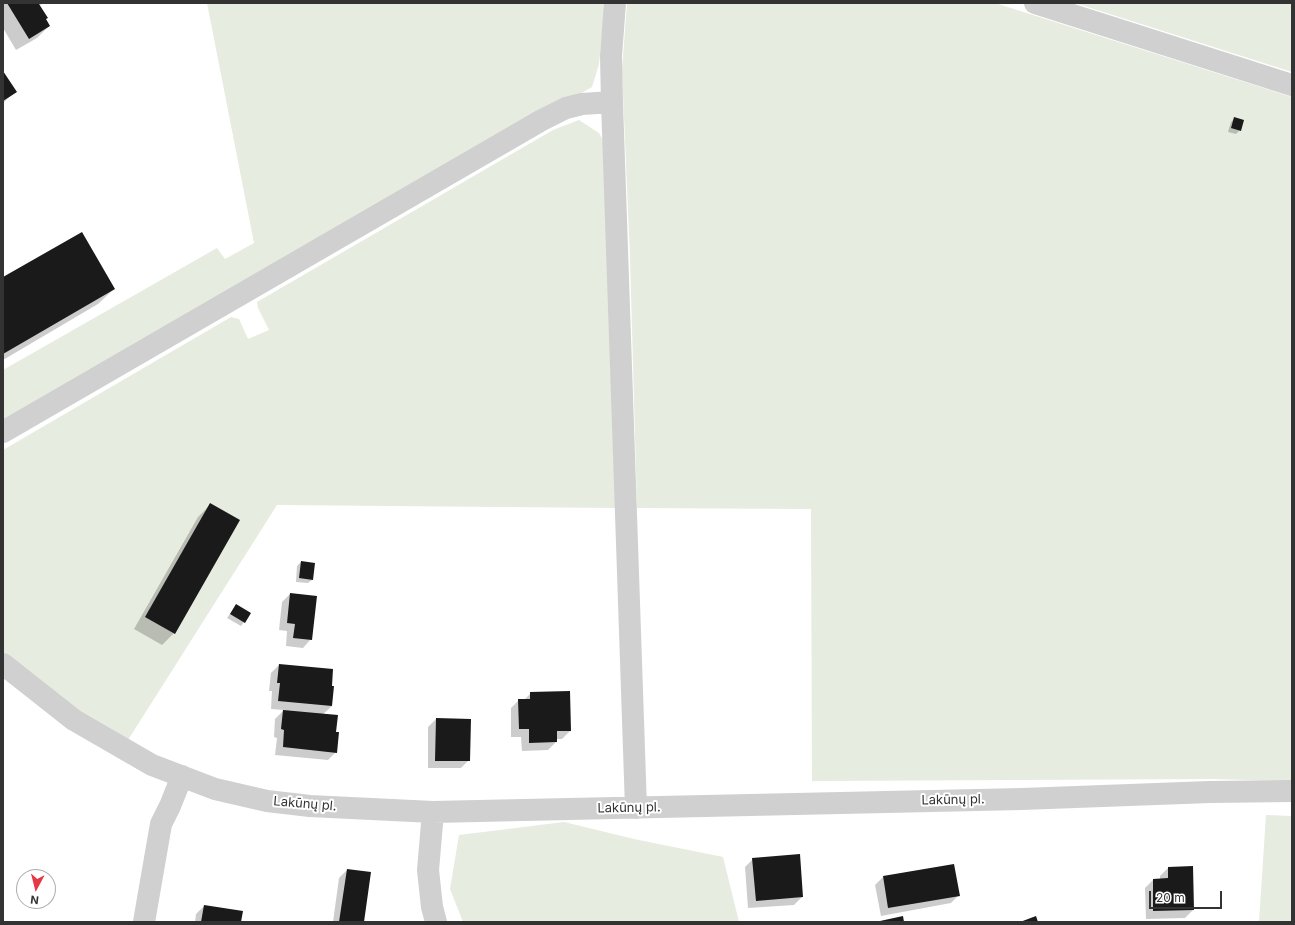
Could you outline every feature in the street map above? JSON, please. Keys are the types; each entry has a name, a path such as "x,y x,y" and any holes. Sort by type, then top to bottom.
{"street":[{"path":"615,3 611,56 612,102 636,808"},
{"path":"1035,3 1292,86"},
{"path":"3,432 542,120 566,108 582,104 612,102"},
{"name":"Lakūnų pl.","path":"3,664 74,720 152,765 215,789 274,802 310,806 433,812 1022,799 1210,792 1292,791"},
{"path":"144,922 160,824 170,806 182,776"},
{"path":"433,812 428,870 432,907 436,922"}],"shaded area":[{"path":"207,3 605,3 599,64 592,87 3,423 3,370 217,248 225,259 254,243"},
{"path":"627,3 995,3 1292,97 1292,781 1213,779 812,781 811,509 637,508 630,256 622,70"},
{"path":"1075,3 1292,3 1292,72 1160,30"},
{"path":"579,120 599,133 605,144 618,508 277,505 128,740 68,706 3,652 3,450 231,317 239,319 248,339 269,330 258,308 257,302 553,130"},
{"path":"1266,815 1292,816 1292,922 1259,922"},
{"path":"564,822 634,839 723,857 739,922 463,922 450,889 459,835"}],"building":[{"path":"7,3 42,3 39,4 48,18 46,19 50,26 29,39"},
{"path":"3,71 17,92 3,101"},
{"path":"1234,117 1244,120 1241,131 1231,128"},
{"path":"82,232 115,289 3,354 3,277"},
{"path":"210,503 240,520 175,634 145,617"},
{"path":"301,561 315,563 313,580 299,578"},
{"path":"290,593 317,596 312,640 293,638 295,624 287,623"},
{"path":"236,604 251,613 245,623 230,614"},
{"path":"279,664 333,669 332,686 334,686 332,706 278,701 280,683 277,683"},
{"path":"570,691 571,731 557,731 557,742 529,743 529,729 519,729 518,699 530,699 530,692"},
{"path":"283,710 338,715 336,732 339,732 337,753 283,747 284,730 281,729"},
{"path":"436,718 471,719 470,761 435,761"},
{"path":"800,854 803,897 756,901 752,858"},
{"path":"954,864 960,896 888,908 883,876"},
{"path":"1193,866 1194,910 1153,911 1153,879 1168,878 1168,867"},
{"path":"347,869 371,872 364,922 339,922"},
{"path":"204,905 243,911 241,922 201,922"},
{"path":"903,916 904,922 880,921"},
{"path":"1036,916 1038,922 1020,922"}]}
